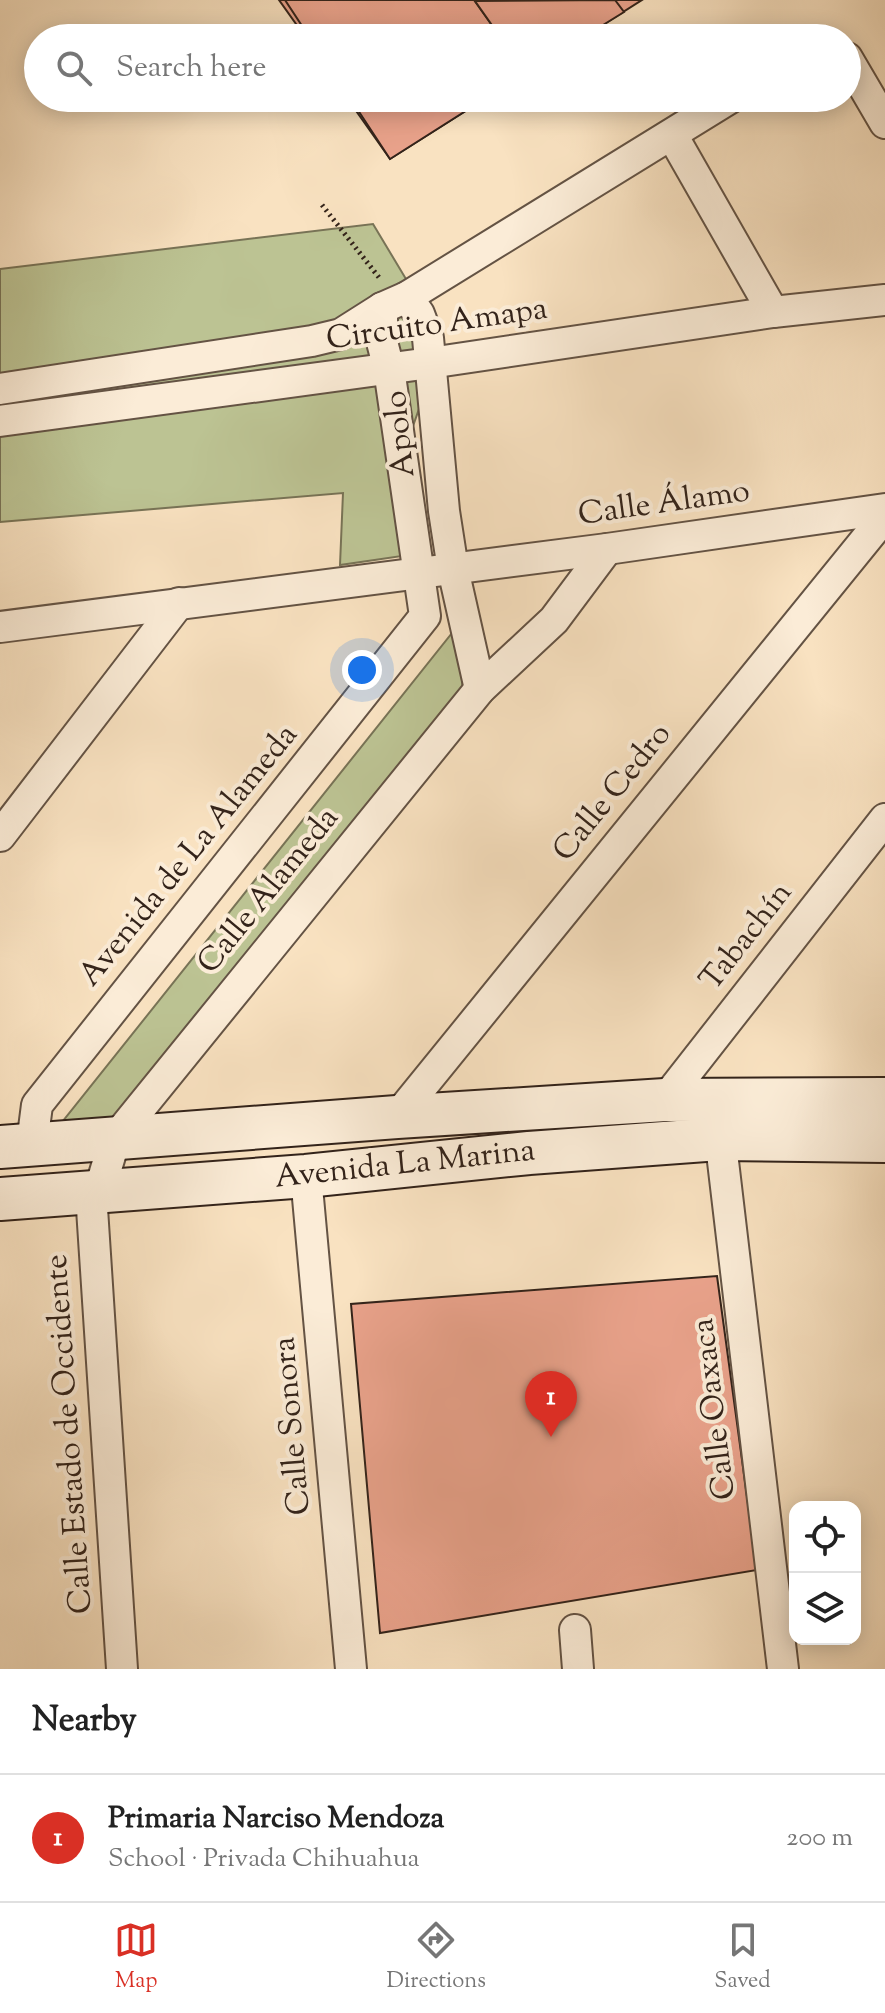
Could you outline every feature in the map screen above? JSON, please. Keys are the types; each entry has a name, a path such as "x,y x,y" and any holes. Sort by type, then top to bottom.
{"main road":[{"name":"Avenida La Marina","path":"16,1146 665,1100 885,1099"},
{"name":"Avenida La Marina","path":"0,1199 306,1176 529,1153 719,1139 885,1141"}],"street":[{"path":"861,82 885,123"},
{"name":"Circuito Amapa","path":"0,389 341,334 708,112"},
{"path":"672,135 773,312"},
{"name":"Circuito Amapa","path":"0,421 389,369 773,312 885,300"},
{"name":"Apolo","path":"423,620 425,612 389,369 382,342 394,303 419,314 428,338 444,511 453,569 480,689"},
{"path":"89,377 93,410"},
{"name":"Calle Álamo","path":"417,573 885,509"},
{"name":"Calle Cedro","path":"397,1117 885,516"},
{"name":"Calle Alameda","path":"115,1139 480,689 554,620 607,549"},
{"path":"0,627 417,573"},
{"path":"0,836 179,603"},
{"name":"Avenida de La Alameda","path":"16,1146 37,1105 423,620"},
{"name":"Tabachín","path":"665,1100 885,819"},
{"path":"718,1098 719,1139"},
{"path":"91,1193 103,1179 115,1139"},
{"name":"Calle Oaxaca","path":"719,1139 783,1669"},
{"name":"Calle Sonora","path":"306,1176 351,1669"},
{"name":"Calle Estado de Occidente","path":"91,1193 122,1669"},
{"path":"575,1630 578,1669"}],"path":[{"path":"322,205 387,286 394,303"}],"green space":[{"path":"373,224 409,284 420,406 405,449 409,555 340,565 343,493 0,522 0,269"},
{"path":"456,628 463,689 116,1125 63,1121"}],"building":[{"path":"279,0 642,0 604,24 296,24"},
{"path":"285,0 474,0 491,24 301,24"},
{"path":"615,0 624,12 605,24 491,24 475,1"},
{"path":"357,112 464,112 390,159"},
{"path":"359,112 464,112 390,159"},
{"path":"717,1276 757,1570 380,1633 351,1304"}],"place":[{"name":"Primaria Narciso Mendoza","path":"551,1437"}]}
